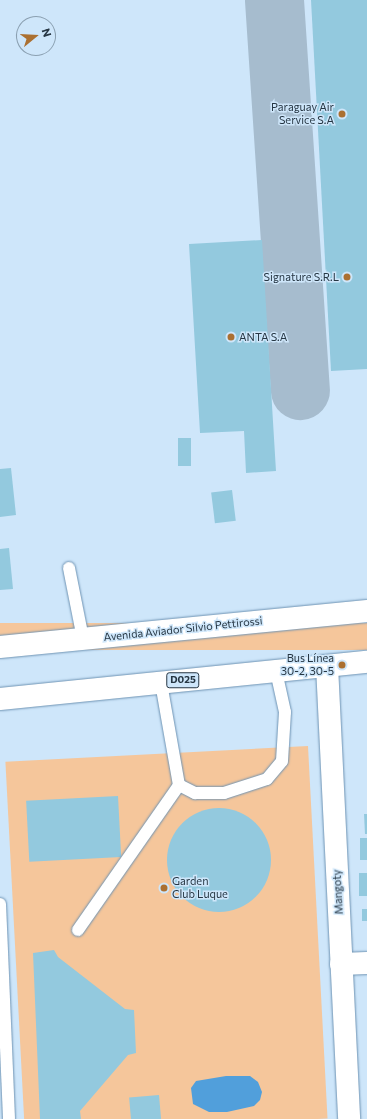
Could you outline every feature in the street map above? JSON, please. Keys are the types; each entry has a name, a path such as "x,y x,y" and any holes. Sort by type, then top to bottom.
{"main road":[{"name":"Avenida Aviador Silvio Pettirossi","path":"0,647 367,611"},
{"name":"D025","path":"0,699 367,662"},
{"name":"Mangoty","path":"327,666 349,1119"},
{"path":"341,964 367,963"}],"lane":[{"path":"71,569 69,568 83,639"},
{"path":"179,785 195,793 224,793 267,779 282,761 285,712 276,671"},
{"path":"78,930 179,785 161,682"},
{"path":"0,904 9,1119"}],"shaded area":[{"path":"0,623 367,623 367,650 0,650"},
{"name":"Garden Club Luque","path":"308,746 328,1118 24,1119 5,762"}],"water":[{"path":"226,1076 250,1076 258,1082 262,1092 260,1100 254,1106 227,1112 209,1112 193,1104 191,1088 196,1081"}],"building":[{"name":"Paraguay Air Service S.A","path":"311,0 367,0 367,369 331,371"},
{"name":"ANTA S.A","path":"262,240 276,471 246,473 244,431 200,433 189,244"},
{"path":"178,438 191,438 191,466 178,466"},
{"path":"11,468 16,515 0,517 0,469"},
{"path":"232,490 236,521 215,523 211,493"},
{"path":"9,548 13,589 0,590 0,549"},
{"path":"118,796 121,857 29,862 26,801"},
{"path":"219,808 239,812 256,823 267,840 271,860 267,880 256,897 239,908 219,912 199,908 182,897 171,880 167,860 171,840 182,823 199,812"},
{"path":"364,814 367,814 367,834 365,834"},
{"path":"360,838 367,838 367,860 360,860"},
{"path":"359,873 367,873 367,896 359,896"},
{"path":"362,909 367,909 367,921 362,921"},
{"path":"54,950 58,957 125,1009 134,1010 136,1053 128,1055 80,1111 81,1119 40,1119 33,953"},
{"path":"159,1095 161,1119 131,1119 129,1098"}],"taxiway":[{"path":"274,0 300,390"}],"place":[{"name":"Paraguay Air Service S.A","path":"342,114"},
{"name":"Signature S.R.L","path":"347,277"},
{"name":"ANTA S.A","path":"231,337"},
{"name":"Bus Línea 30-2, 30-5","path":"342,665"},
{"name":"Garden Club Luque","path":"164,888"}]}
